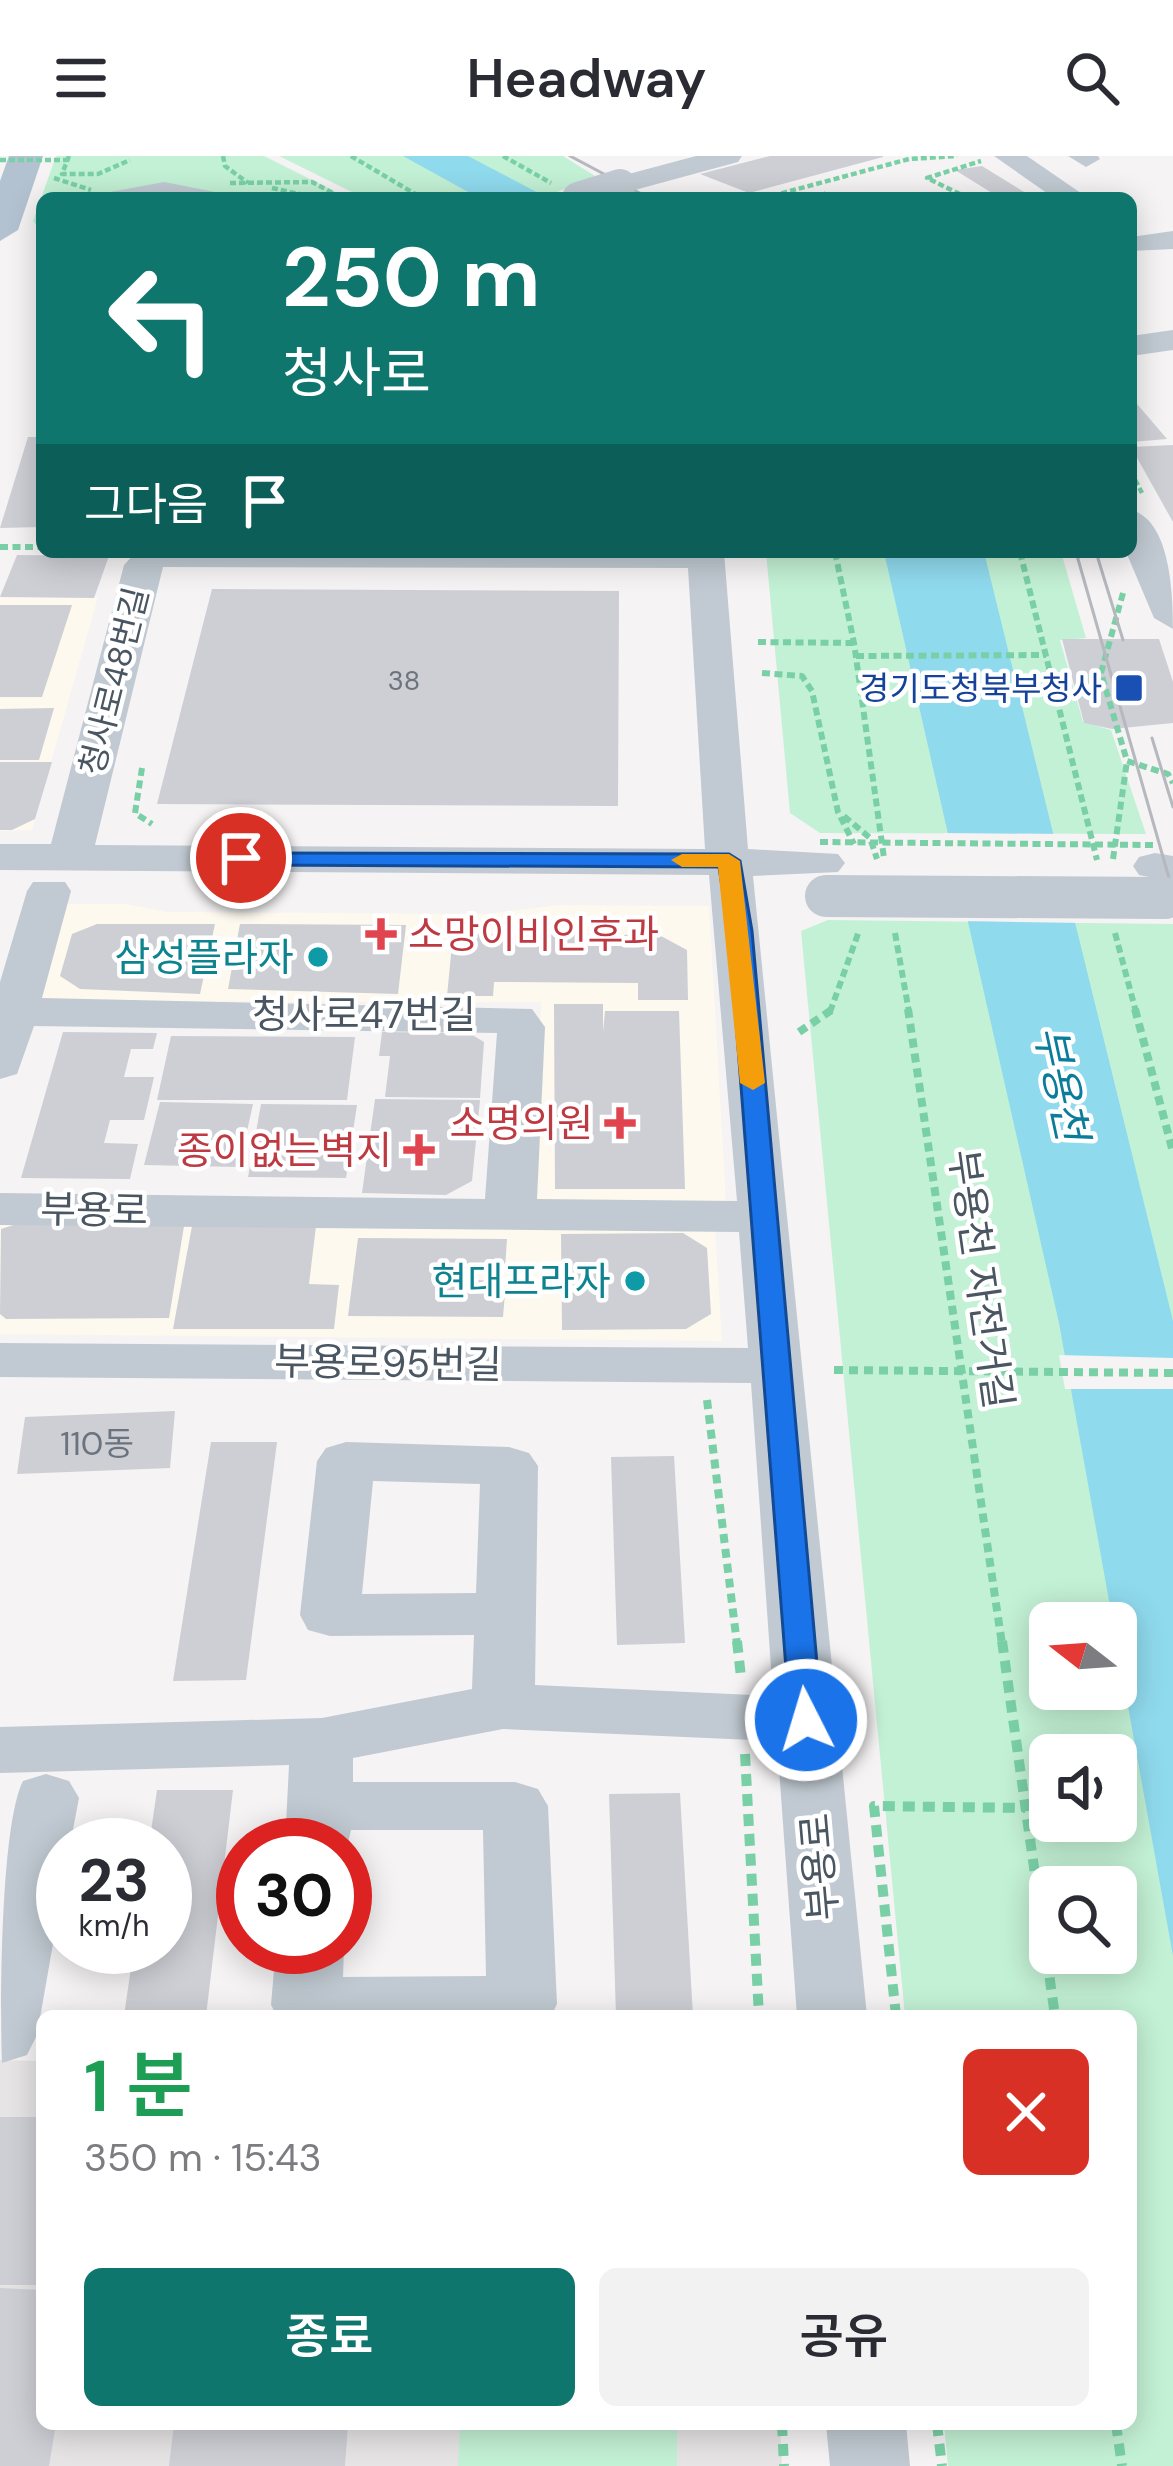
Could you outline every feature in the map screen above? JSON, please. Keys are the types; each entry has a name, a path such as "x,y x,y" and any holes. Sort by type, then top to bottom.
{"main road":[{"path":"0,230 33,166"}],"street":[{"path":"567,192 652,178 728,156"},
{"path":"1009,161 1077,157"},
{"path":"1009,161 1063,192"},
{"path":"652,178 679,192"},
{"path":"1137,241 1173,240"},
{"path":"1137,345 1173,340"},
{"path":"1137,528 1159,556 1173,618"},
{"name":"청사로48번길","path":"60,874 143,565 149,558"},
{"name":"부용로","path":"705,558 831,2010"},
{"path":"0,857 60,874 731,878 801,896 823,867 1164,875"},
{"path":"0,891 60,874"},
{"path":"0,1064 60,874"},
{"name":"청사로47번길","path":"15,1012 515,1019 521,1027 510,1214"},
{"name":"부용로","path":"0,1209 764,1217"},
{"name":"부용로95번길","path":"0,1360 777,1366"},
{"path":"503,1706 509,1614"},
{"path":"320,1797 503,1706 806,1720"},
{"path":"0,1750 320,1797 515,1806 522,2004 306,2005 308,1974"},
{"path":"4,2015 46,1798"},
{"path":"867,2430 870,2466"}],"path":[{"path":"223,156 225,166 255,185"},
{"path":"351,156 412,192"},
{"path":"503,156 567,192"},
{"path":"786,192 909,159 958,156"},
{"path":"0,160 68,158 62,174 98,173 130,160"},
{"path":"956,192 927,178 979,160 1009,161"},
{"path":"33,166 90,192"},
{"path":"222,192 248,185 286,192"},
{"path":"0,547 36,547"},
{"path":"762,673 802,676 812,691 838,812 870,838 885,877 856,656 837,558"},
{"path":"1022,558 1105,876 1127,761 1101,673 1123,594 1109,558"},
{"path":"758,642 854,643"},
{"path":"856,656 1046,655"},
{"path":"1127,761 1168,774 1173,783"},
{"path":"142,768 135,812 153,824"},
{"path":"823,867 1164,875"},
{"path":"1111,916 1173,1152"},
{"name":"부용천 자전거길","path":"893,921 1036,1866"},
{"path":"834,1370 1173,1373"},
{"path":"745,1752 760,2010"},
{"path":"895,2010 874,1806 1025,1808"},
{"name":"부용천 자전거길","path":"1051,1974 1054,2010"},
{"path":"782,2430 784,2466"},
{"path":"939,2430 942,2466"},
{"path":"1117,2430 1122,2466"}],"shaded area":[{"path":"0,595 98,597 32,830 0,831"},
{"path":"65,904 125,904 168,912 485,914 559,905 709,906 726,1202 534,1202 541,1002 38,1001"},
{"path":"0,1218 715,1228 722,1341 0,1334"},
{"path":"0,2060 36,2061 36,2430 780,2430 782,2466 0,2466"}],"green space":[{"path":"56,156 264,156 336,192 43,192"},
{"path":"279,156 563,156 595,176 557,192 352,192"},
{"path":"767,558 1063,558 1086,638 1060,640 1083,722 1111,730 1146,834 820,833 790,813"},
{"path":"828,920 1173,924 1173,2466 948,2466 945,2430 1137,2430 1137,2010 904,2010 801,931"},
{"path":"460,2430 677,2430 677,2466 458,2466"}],"water":[{"path":"403,156 468,156 537,192 468,192"},
{"name":"부용천","path":"885,558 985,558 1173,1321 1173,1956 1137,1734 1133,1734 1129,1710 1137,1710 1137,1602 1109,1602 1059,1323"}],"pier":[{"path":"943,833 1063,834 1084,923 962,921"},
{"path":"1059,1355 1173,1358 1173,1389 1065,1389"}],"building":[{"path":"770,156 883,156 753,192 700,174"},
{"path":"982,166 1024,192 990,192 955,170"},
{"path":"1137,404 1167,439 1137,442"},
{"path":"28,437 36,437 36,527 0,528"},
{"path":"1173,445 1173,522 1137,458 1137,447"},
{"path":"17,555 108,558 94,598 0,597"},
{"path":"212,589 619,591 618,806 157,804"},
{"path":"0,605 72,605 42,697 0,697"},
{"name":"경기도청북부청사","path":"1062,639 1159,639 1173,682 1173,723 1112,729 1084,723"},
{"path":"54,708 39,760 0,760 0,709"},
{"path":"0,762 52,762 35,819 12,830 0,830"},
{"path":"97,924 215,924 200,994 80,989 60,976 72,934"},
{"name":"삼성플라자","path":"240,924 406,925 398,994 228,989"},
{"path":"453,934 659,935 687,950 688,1000 638,1000 638,983 494,982 493,996 447,996"},
{"path":"554,1004 603,1004 603,1032 605,1011 679,1011 685,1189 555,1189"},
{"path":"63,1032 157,1033 153,1049 131,1049 124,1077 154,1077 144,1120 110,1120 104,1143 138,1144 130,1179 21,1178"},
{"path":"382,1032 469,1033 484,1042 480,1098 385,1097 390,1056 379,1056"},
{"path":"171,1036 355,1037 347,1100 157,1100"},
{"path":"375,1099 480,1100 472,1181 446,1195 362,1193"},
{"path":"160,1102 253,1104 239,1167 144,1165"},
{"path":"261,1104 357,1105 346,1178 248,1177"},
{"path":"185,1220 169,1318 6,1319 0,1314 1,1229 26,1221"},
{"path":"192,1226 316,1226 309,1284 339,1285 334,1329 173,1329"},
{"name":"현대프라자","path":"683,1233 707,1248 711,1314 686,1329 562,1330 561,1234"},
{"path":"358,1238 507,1239 505,1268 473,1267 472,1280 506,1281 503,1317 348,1316"},
{"path":"175,1411 170,1468 17,1474 25,1417"},
{"path":"211,1442 277,1442 246,1680 173,1681"},
{"path":"674,1456 685,1643 617,1645 611,1457"},
{"path":"157,1790 233,1790 230,1818 216,1818 216,1932 207,2010 125,2010 130,1974 192,1974 192,1818 153,1818"},
{"path":"680,1793 693,2010 616,2010 609,1794"},
{"path":"0,2117 36,2117 36,2285 0,2285"},
{"path":"0,2288 36,2290 36,2430 55,2430 49,2466 0,2466"},
{"path":"173,2430 348,2430 345,2466 169,2466"}],"tram line":[{"path":"570,156 638,192"},
{"path":"1078,558 1173,892"},
{"path":"1098,558 1123,640"},
{"path":"1152,738 1173,807"}],"slow traffic":[{"path":"682,860 729,861 753,1083"}],"place":[{"name":"경기도청북부청사","path":"1129,688"},
{"name":"소망이비인후과","path":"381,934"},
{"name":"삼성플라자","path":"318,957"},
{"name":"소명의원","path":"620,1123"},
{"name":"종이없는벽지","path":"419,1150"},
{"name":"현대프라자","path":"635,1281"}],"route":[{"path":"241,858 729,861 740,931 806,1720"}]}
